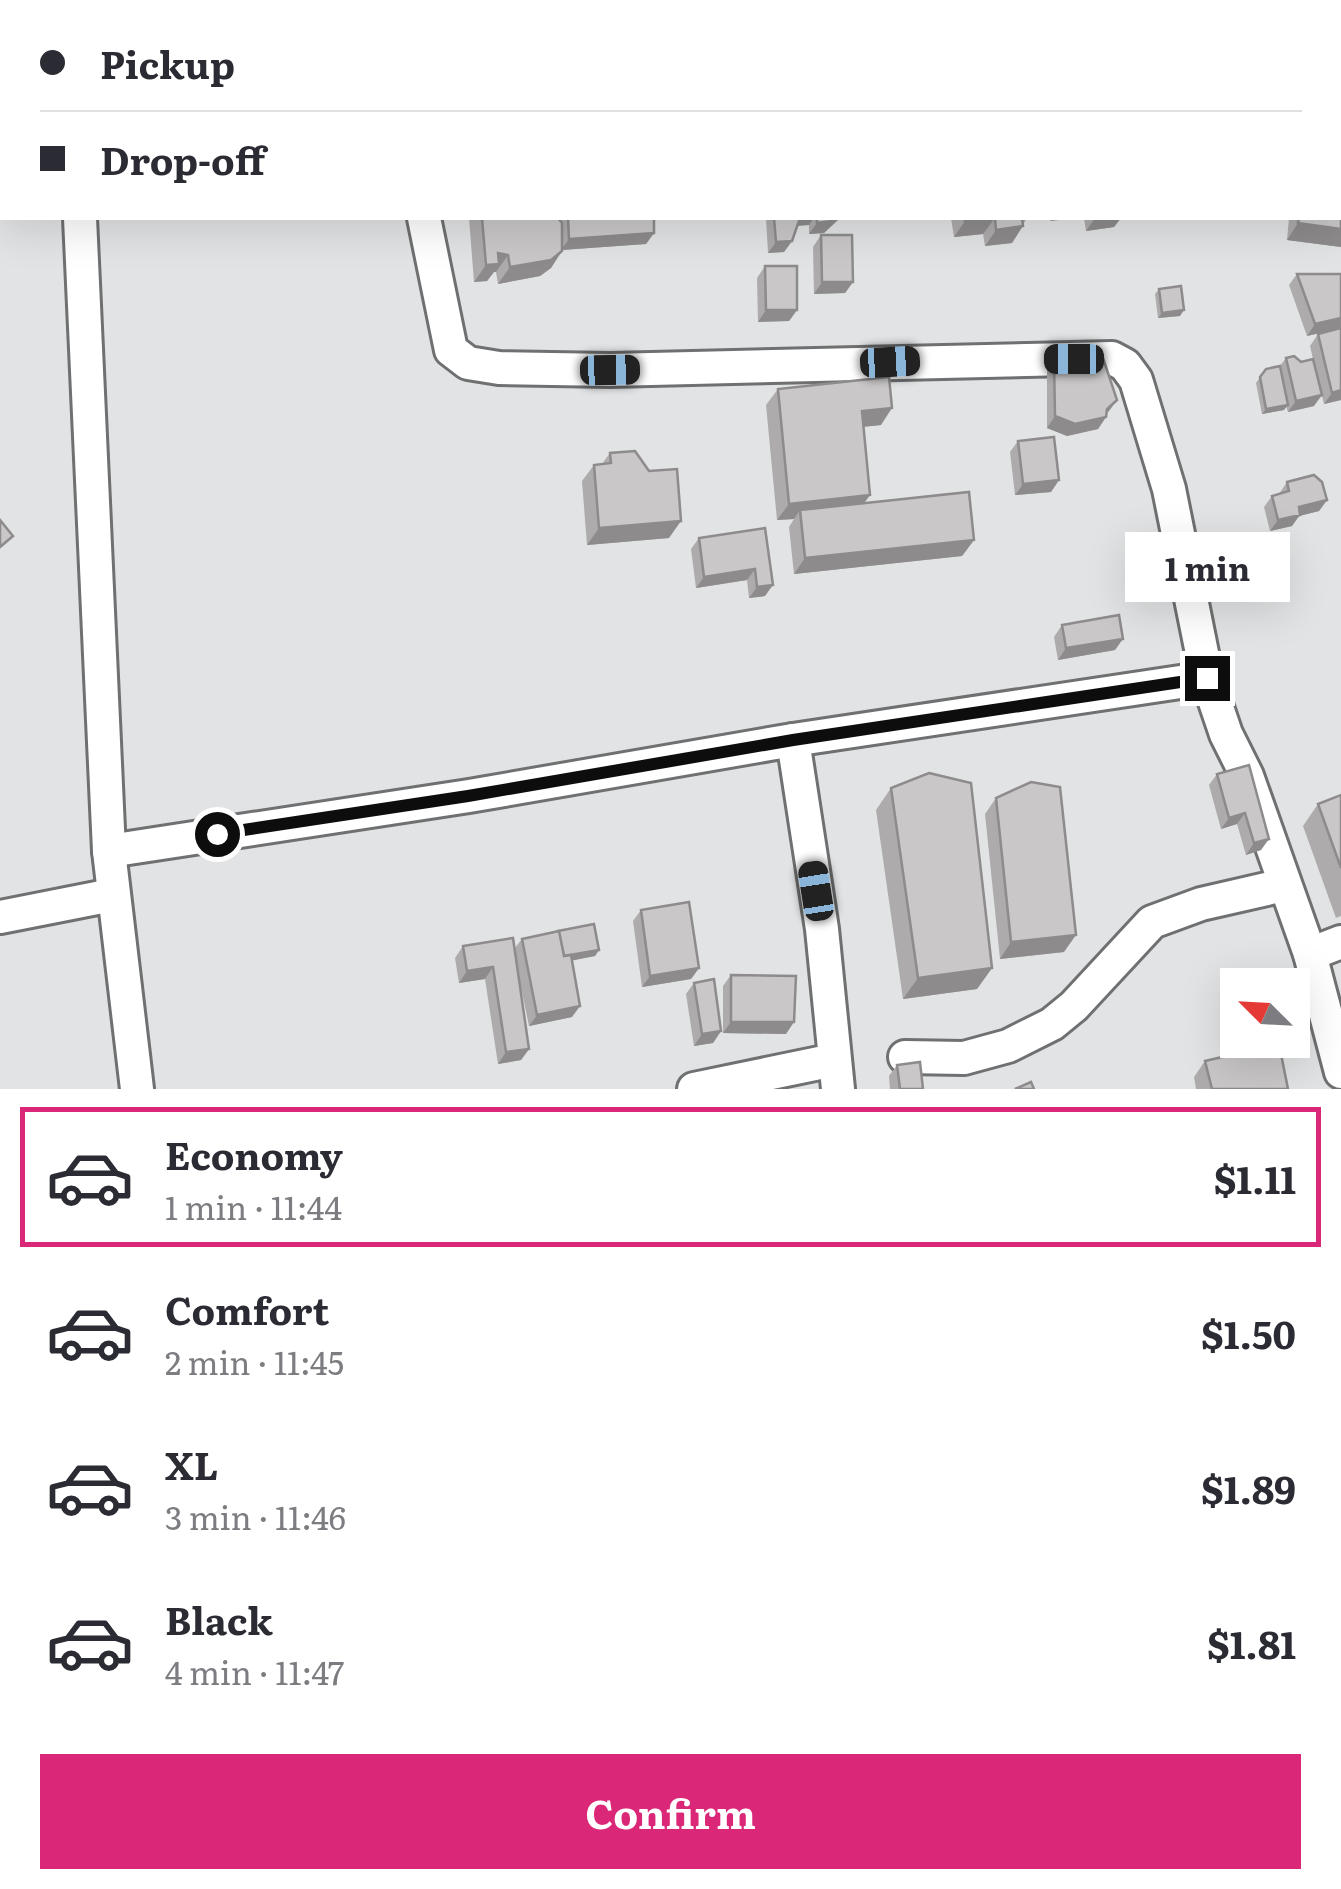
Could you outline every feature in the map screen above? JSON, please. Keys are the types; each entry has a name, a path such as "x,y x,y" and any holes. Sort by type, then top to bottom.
{"street":[{"path":"80,220 109,851 137,1089"},
{"path":"424,220 452,350 468,363 499,368 610,370 1112,358 1125,366 1136,380 1169,490 1207,678 1226,734 1247,776 1310,954 1341,1072"},
{"path":"109,851 468,796 793,740 1207,678"},
{"path":"694,1089 836,1075 822,929 793,740"},
{"path":"905,1057 964,1058 1008,1046 1052,1024 1074,1006 1152,922 1201,904 1284,884"},
{"path":"0,917 112,895"},
{"path":"1310,954 1341,942"}],"building":[{"path":"482,220 562,223 562,251 551,260 510,267 508,255 498,253 499,264 486,265"},
{"path":"568,220 654,220 654,233 569,239"},
{"path":"774,220 799,220 792,241 776,242"},
{"path":"995,220 1022,220 1023,226 996,230"},
{"path":"1341,220 1341,229 1298,223"},
{"path":"821,235 852,235 853,282 822,282"},
{"path":"765,266 797,266 797,310 766,310"},
{"path":"1297,274 1341,274 1341,318 1315,324"},
{"path":"1181,286 1184,310 1162,313 1159,289"},
{"path":"1341,328 1341,390 1332,393 1318,334"},
{"path":"1294,356 1301,362 1313,359 1322,395 1296,401 1286,358"},
{"path":"1103,358 1117,400 1107,409 1106,417 1075,424 1055,416 1054,359"},
{"path":"1280,366 1288,405 1266,409 1260,377 1266,369"},
{"path":"889,377 892,408 862,411 870,495 789,504 778,389"},
{"path":"1054,437 1059,480 1023,484 1018,441"},
{"path":"635,451 649,471 677,469 681,521 599,528 594,465 611,463 610,453"},
{"path":"1314,475 1322,482 1327,500 1299,507 1300,515 1278,520 1272,496 1289,491 1287,482"},
{"path":"969,492 974,540 805,558 800,510"},
{"path":"0,520 13,536 0,547"},
{"path":"765,528 773,585 757,587 755,569 704,577 699,538"},
{"path":"1119,615 1123,639 1066,648 1062,625"},
{"path":"1249,765 1269,839 1254,843 1245,813 1229,818 1217,774"},
{"path":"929,773 971,783 992,968 918,978 891,788"},
{"path":"1031,782 1060,787 1076,935 1011,942 996,798"},
{"path":"1341,795 1341,868 1318,804"},
{"path":"689,902 699,968 650,976 641,910"},
{"path":"594,924 599,950 564,956 558,931"},
{"path":"559,931 564,956 571,955 580,1006 537,1015 522,939"},
{"path":"513,938 529,1049 506,1052 493,967 467,971 463,946"},
{"path":"731,975 796,976 794,1022 731,1022"},
{"path":"714,979 721,1031 702,1034 694,983"},
{"path":"1282,1058 1288,1089 1212,1089 1205,1061"},
{"path":"920,1062 923,1089 900,1089 897,1065"},
{"path":"1031,1082 1034,1089 1015,1089"}],"route":[{"path":"217,834 793,740 1207,678"}]}
